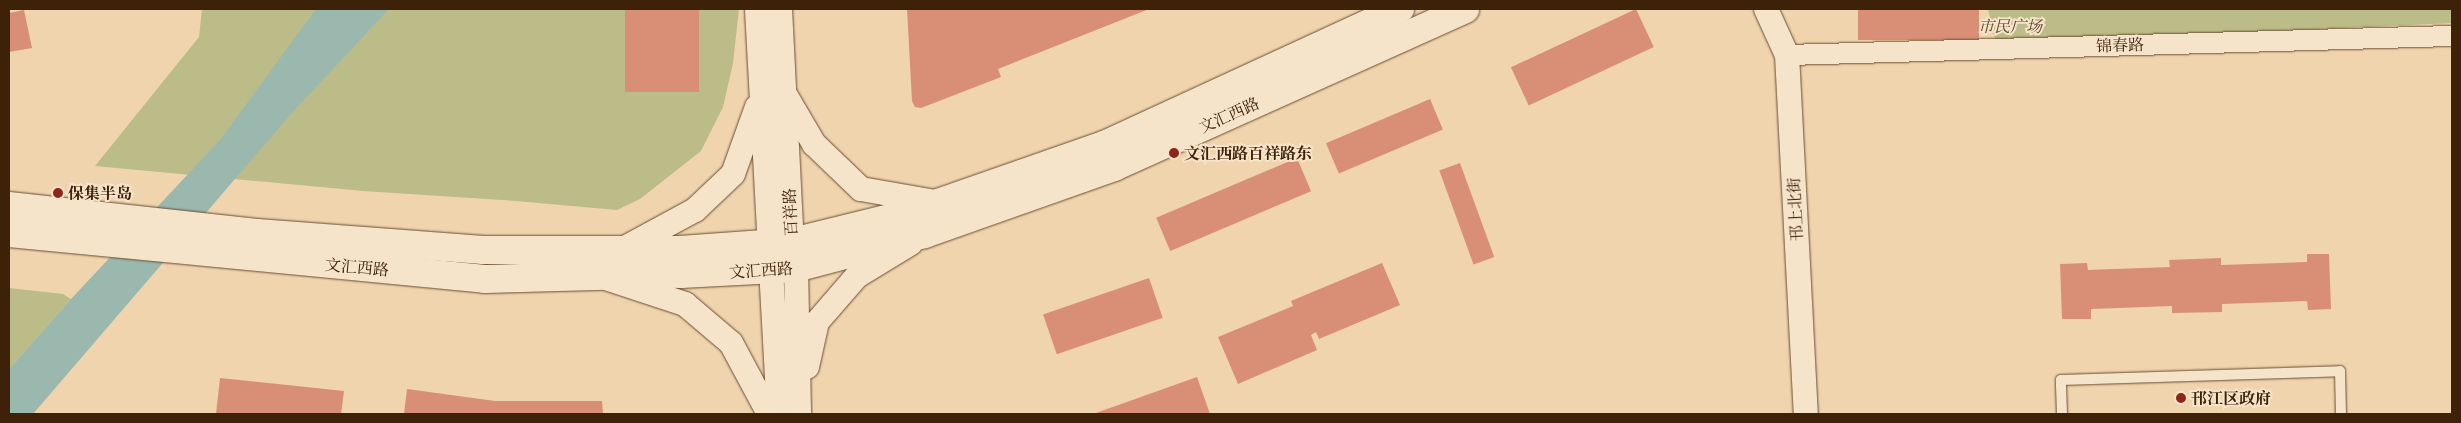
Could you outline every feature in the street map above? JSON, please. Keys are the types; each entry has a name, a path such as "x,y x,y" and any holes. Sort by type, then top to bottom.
{"main road":[{"name":"文汇西路","path":"9,206 257,233 483,250 680,250 782,256 1104,145 1400,9"},
{"name":"文汇西路","path":"9,234 485,279 601,276 782,256 925,234 1114,167 1466,9"}],"street":[{"name":"百祥路","path":"758,9 761,96 782,256 792,413"},
{"name":"百祥路","path":"780,9 784,91 782,256"},
{"name":"邗上北街","path":"1766,9 1787,54 1806,414"},
{"name":"锦春路","path":"1787,54 2452,36"},
{"path":"784,91 814,144 861,189 940,203"},
{"path":"621,250 695,210 733,174 761,96"},
{"path":"792,413 817,322 857,276 925,234"},
{"path":"601,276 685,304 731,343 769,414"}],"lane":[{"path":"2062,414 2061,380 2340,371 2341,414"}],"green space":[{"path":"202,9 739,9 733,63 723,107 701,151 640,199 617,210 363,191 95,166 199,37"},
{"name":"市民广场","path":"1988,9 2452,9 2452,23 1996,44"},
{"path":"9,288 63,294 71,299 9,369"}],"water":[{"path":"316,9 389,9 290,115 33,414 9,414 9,369 71,299 220,140"}],"building":[{"path":"625,9 699,9 699,92 625,92"},
{"path":"907,9 1149,9 998,69 1001,77 921,108 915,107 912,101"},
{"path":"1636,9 1654,47 1529,105 1511,67"},
{"path":"1858,9 1979,9 1979,40 1858,40"},
{"path":"24,10 32,48 9,52 9,13"},
{"path":"1430,99 1443,129 1339,174 1326,143"},
{"path":"1297,158 1311,191 1170,251 1156,218"},
{"path":"1460,163 1494,257 1474,264 1439,171"},
{"path":"2307,254 2329,254 2331,309 2308,310 2307,301 2222,304 2222,312 2172,313 2172,306 2091,309 2091,319 2062,319 2060,264 2087,263 2088,270 2170,267 2169,260 2221,258 2221,265 2307,262"},
{"path":"1382,263 1400,305 1319,339 1316,332 1311,335 1317,350 1238,384 1218,337 1293,306 1291,301"},
{"path":"1149,278 1163,318 1057,354 1043,314"},
{"path":"1197,377 1210,414 1093,414"},
{"path":"220,378 344,391 341,414 216,414"},
{"path":"407,389 495,401 602,401 603,414 404,414"}],"place":[{"name":"文汇西路百祥路东","path":"1174,153"},
{"name":"保集半岛","path":"58,193"},
{"name":"邗江区政府","path":"2181,398"}]}
